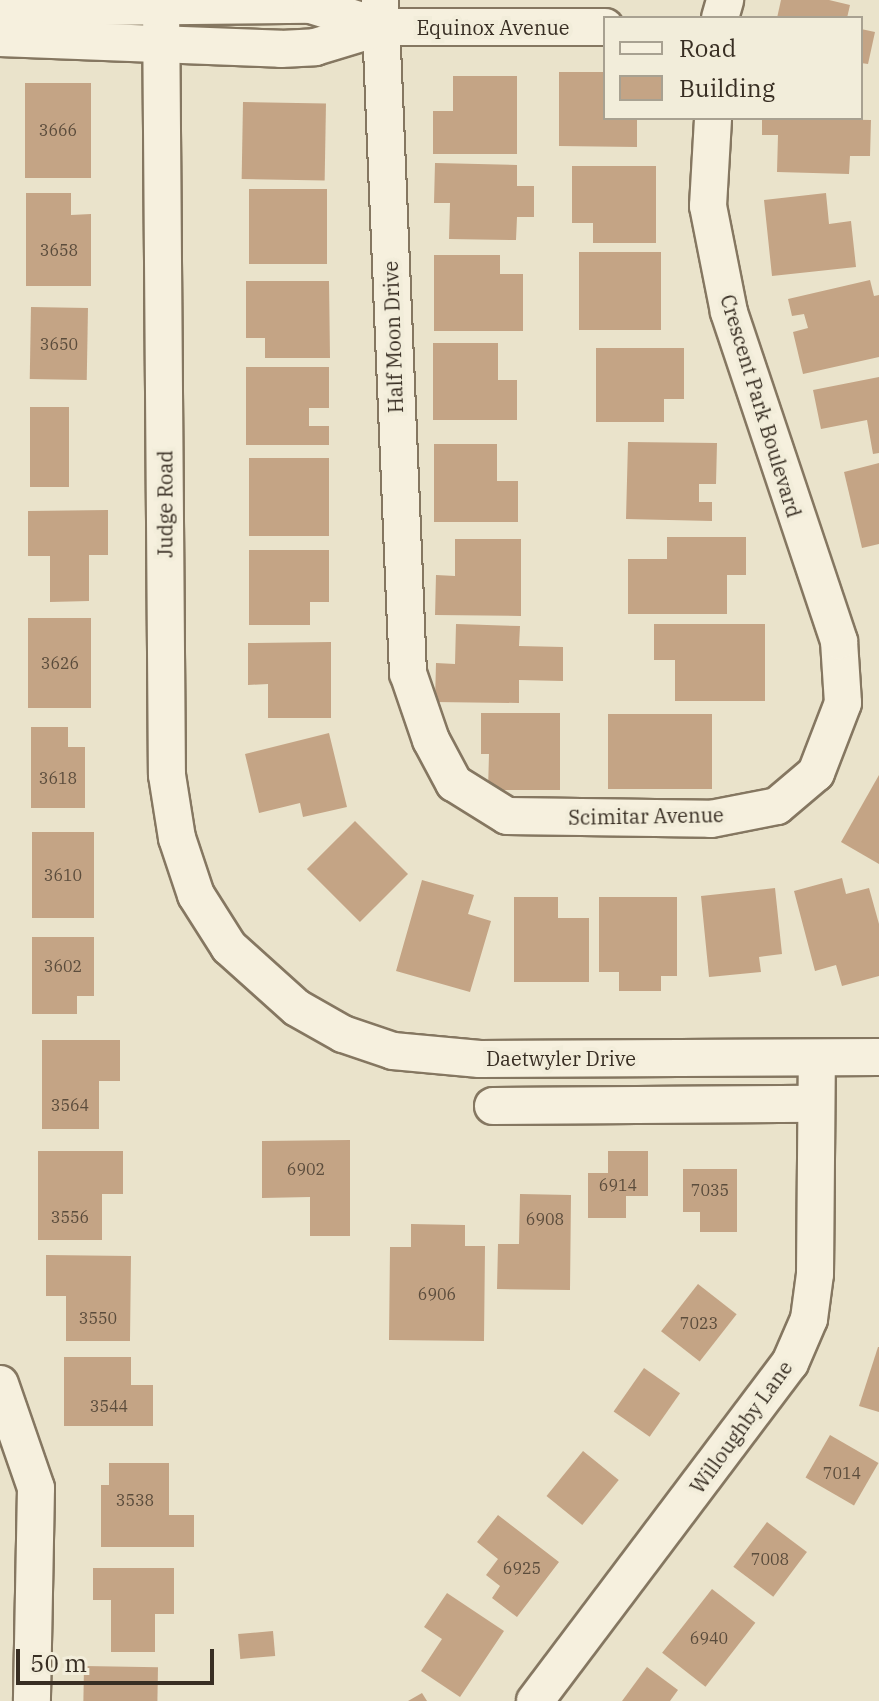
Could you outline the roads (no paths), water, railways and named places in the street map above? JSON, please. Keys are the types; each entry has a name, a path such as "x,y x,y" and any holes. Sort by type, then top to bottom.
{"street":[{"name":"Equinox Avenue","path":"0,8 161,2 282,4 603,27"},
{"name":"Judge Road","path":"161,2 167,775 177,838 196,895 229,947 263,980"},
{"path":"281,49 282,4"},
{"name":"Equinox Avenue","path":"0,38 281,49 315,47 380,13"},
{"name":"Half Moon Drive","path":"380,13 408,673"},
{"name":"Crescent Park Boulevard","path":"713,120 708,206 729,312 839,641"},
{"name":"Scimitar Avenue","path":"408,673 431,740 454,783 507,816 711,819 777,806 816,773 843,703 839,641"},
{"name":"Daetwyler Drive","path":"263,980 297,1008 343,1034 393,1051 480,1059 879,1057"},
{"name":"Willoughby Lane","path":"535,1701 790,1363 809,1319 815,1274 817,1058"},
{"path":"493,1106 816,1104"},
{"path":"0,1384 36,1488 32,1701"}]}
